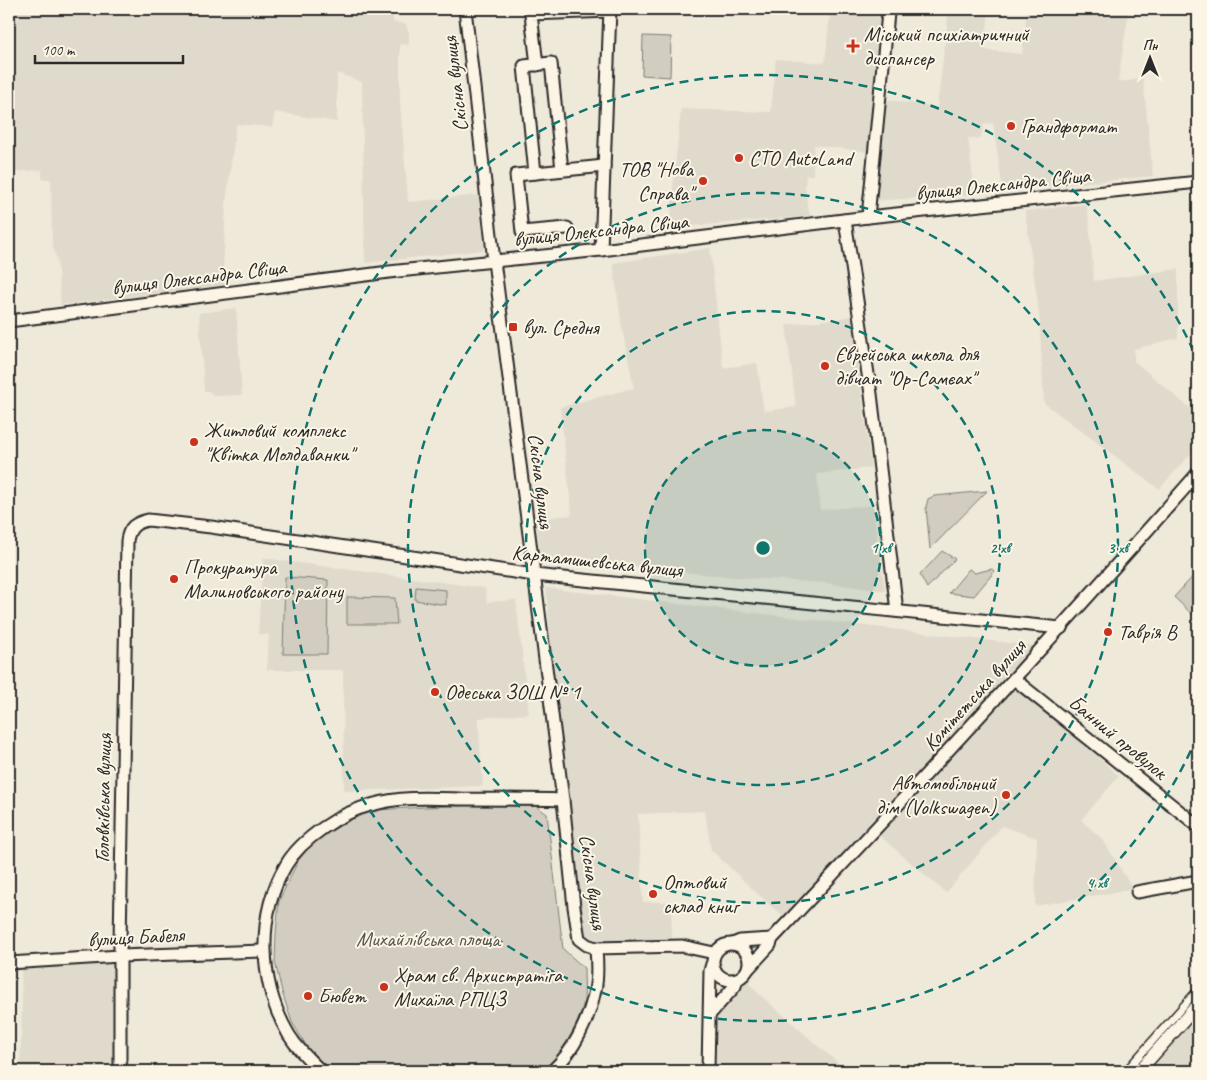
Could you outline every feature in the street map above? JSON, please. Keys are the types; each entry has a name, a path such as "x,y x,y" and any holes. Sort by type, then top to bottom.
{"main road":[{"path":"1134,1071 1198,999"}],"street":[{"name":"Cкісна вулиця","path":"465,9 494,261 563,800 574,907 580,939 587,945 596,948"},
{"path":"536,65 531,14 610,10 601,250"},
{"path":"868,216 888,13"},
{"path":"535,173 524,66 551,63 562,170"},
{"path":"567,228 522,232 516,175 604,166"},
{"name":"вулиця Олександра Свіща","path":"9,321 389,272 601,250 868,216 1198,182"},
{"path":"845,220 871,394 897,611"},
{"name":"Комітетська вулиця","path":"748,969 770,944 772,939 880,825 1061,628 1198,473"},
{"name":"Картамишевська вулиця","path":"132,526 148,520 210,527 534,575 1061,628"},
{"name":"Головківська вулиця","path":"120,1071 120,956 127,541 128,533 132,526"},
{"name":"Банний провулок","path":"1014,679 1198,826"},
{"path":"321,1071 289,1036 271,996 264,951 267,922 274,891 287,864 308,840 338,818 370,805 409,798 563,800"},
{"path":"1136,892 1198,881"},
{"path":"708,1071 710,971 713,958 722,946 740,941 772,939"},
{"path":"713,958 714,969 720,977 730,980 744,975 748,969 749,960 742,947 733,944"},
{"path":"552,1071 572,1046 583,1027 590,1009 596,989 596,948 682,946 713,958"},
{"name":"вулиця Бабеля","path":"9,963 120,956 264,951"},
{"path":"710,1014 736,986 737,979"}],"shaded area":[{"path":"9,9 393,9 393,22 406,24 409,33 409,45 400,44 400,102 408,202 479,195 484,250 365,263 362,82 337,73 337,122 275,112 272,127 236,124 226,204 223,274 225,285 61,305 57,260 52,242 51,179 42,179 42,170 9,172"},
{"path":"949,9 989,9 985,50 1022,54 1027,9 1129,9 1118,82 1143,79 1153,176 1003,191 993,123 984,124 980,139 968,138 975,195 868,201 882,99 937,107"},
{"path":"830,12 882,17 867,152 814,145 813,175 806,175 805,186 810,216 670,228 681,109 771,112 776,59 825,63"},
{"path":"1086,204 1094,281 1178,269 1178,338 1134,349 1134,361 1198,415 1198,446 1159,489 1044,403 1039,313 1025,211"},
{"path":"710,248 723,368 757,363 764,411 796,407 786,325 852,316 871,468 817,474 820,510 873,505 885,591 825,583 733,577 541,557 535,519 572,515 560,407 634,388 622,328 613,263"},
{"path":"236,308 242,395 215,396 209,391 204,391 199,313"},
{"name":"Одеська ЗОШ № 1","path":"263,558 485,588 487,602 516,600 529,714 478,718 483,786 344,791 343,670 267,670 269,635 258,634"},
{"path":"546,588 1042,647 787,918 772,907 711,850 705,811 638,814 643,902 671,902 672,946 596,947 580,939 575,907"},
{"name":"Автомобільний дім (Volkswagen)","path":"1014,681 1119,776 1081,820 1103,840 1133,889 1035,906 1037,838 1002,826 946,893 875,832"},
{"path":"118,957 119,1070 20,1071 21,963"},
{"path":"746,980 758,993 847,1071 710,1071 711,1020"},
{"path":"1198,1001 1198,1071 1137,1071"}],"green space":[{"path":"643,36 671,37 670,77 642,75"},
{"path":"987,491 930,549 926,507 928,499 934,496"},
{"path":"942,551 955,559 927,588 920,575"},
{"path":"969,569 975,573 991,569 995,571 974,596 949,593"},
{"path":"1198,571 1198,620 1174,597"},
{"path":"285,577 328,580 327,654 283,654"},
{"path":"416,587 446,590 446,605 415,600"},
{"path":"347,597 395,598 397,624 347,624"},
{"name":"Михайлівська площа","path":"532,803 547,814 563,949 584,968 584,1000 582,1010 574,1029 558,1055 545,1071 331,1071 307,1047 292,1022 275,962 279,901 298,861 320,833 359,811"}],"tram line":[{"path":"1131,1071 1198,995"}],"place":[{"name":"Міський психіатричний диспансер","path":"853,46"},
{"name":"Грандформат","path":"1011,126"},
{"name":"СТО AutoLand","path":"739,158"},
{"name":"ТОВ \"Нова Справа\"","path":"703,181"},
{"name":"вул. Средня","path":"513,327"},
{"name":"Єврейська школа для дівчат \"Ор-Самєах\"","path":"825,366"},
{"name":"Житловий комплекс \"Квітка Молдаванки\"","path":"194,442"},
{"name":"Прокуратура Малиновського району","path":"174,579"},
{"name":"Таврія В","path":"1108,632"},
{"name":"Одеська ЗОШ № 1","path":"435,692"},
{"name":"Автомобільний дім (Volkswagen)","path":"1006,795"},
{"name":"Оптовий склад книг","path":"653,894"},
{"name":"Храм св. Архистратіга Михаїла РПЦЗ","path":"384,987"},
{"name":"Бювет","path":"308,996"}]}
